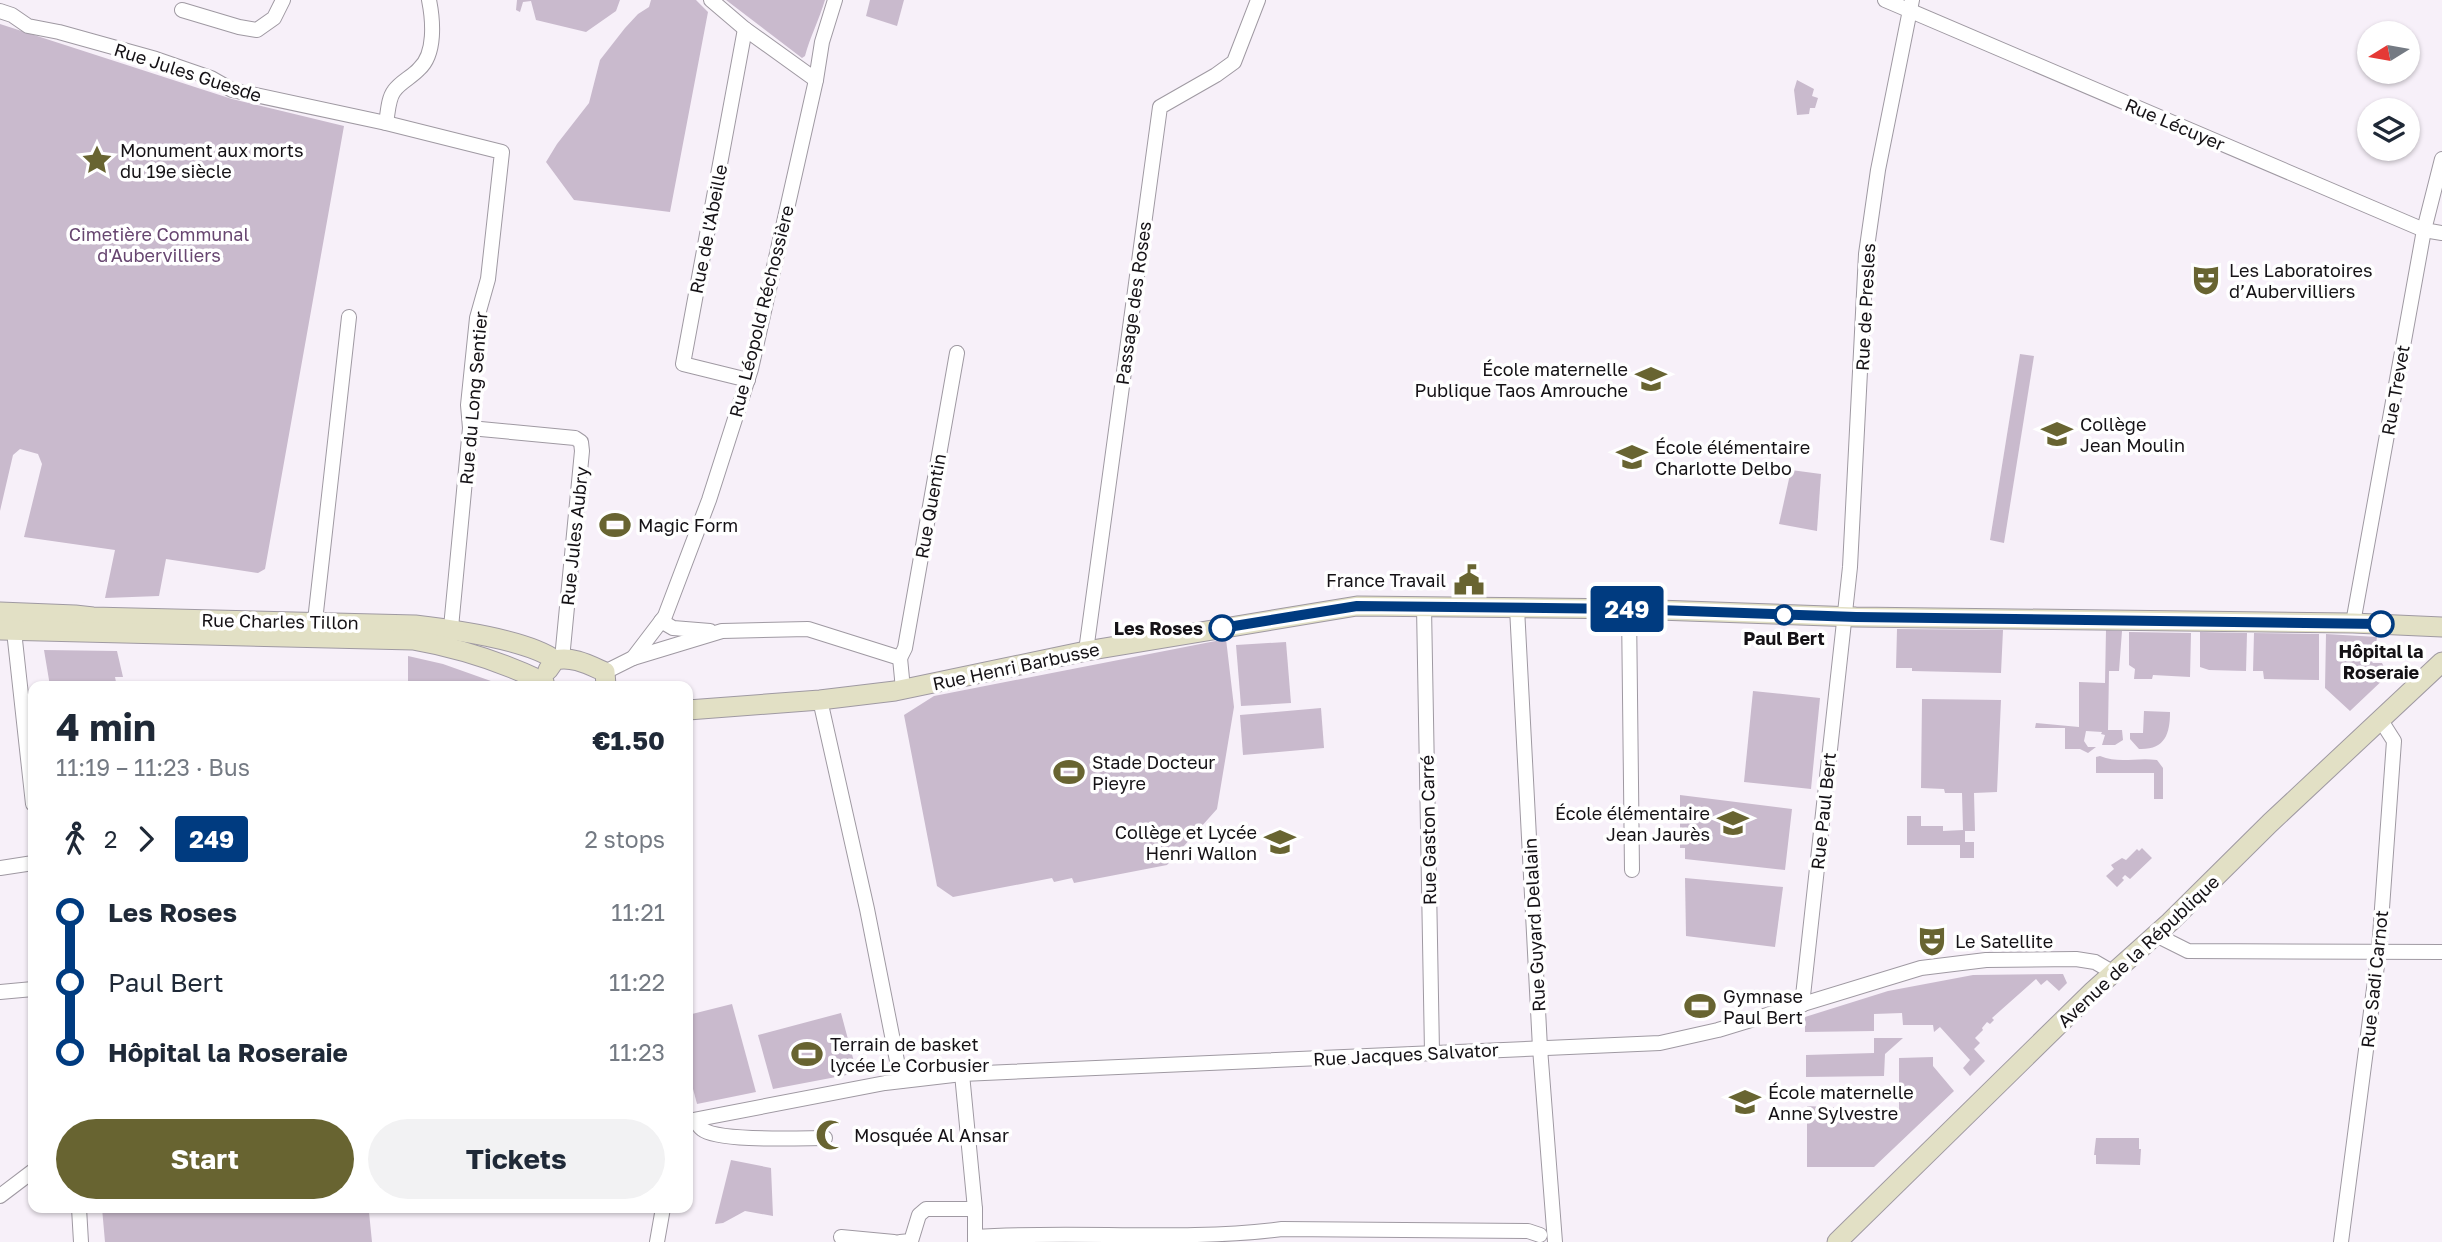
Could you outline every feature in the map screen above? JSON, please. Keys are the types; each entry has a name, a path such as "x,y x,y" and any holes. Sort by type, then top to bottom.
{"street":[{"path":"182,10 257,30 274,18 283,0"},
{"path":"386,123 395,89 422,67 428,57 432,33 429,0"},
{"path":"710,0 816,80"},
{"name":"Rue Léopold Réchossière","path":"606,679 633,658 665,616 709,500 748,380 816,80 822,42 835,0"},
{"name":"Passage des Roses","path":"1086,651 1160,107 1234,62 1258,0"},
{"name":"Rue Lécuyer","path":"1885,0 1911,5 2424,230 2442,233"},
{"name":"Rue de Presles","path":"1843,617 1847,603 1853,525 1866,254 1878,170 1911,5"},
{"name":"Rue Jules Guesde","path":"0,11 12,15 28,26 59,32 156,60 211,78 232,90 386,123 502,152"},
{"name":"Rue de l'Abeille","path":"745,29 682,364 748,380"},
{"name":"Rue du Long Sentier","path":"450,637 470,428 468,405 477,318 488,279 502,152"},
{"name":"Rue Trevet","path":"2353,623 2424,230 2442,159"},
{"path":"315,621 349,317"},
{"name":"Rue Quentin","path":"900,658 905,648 957,353"},
{"name":"Rue Jules Aubry","path":"470,428 575,438 581,442 558,659"},
{"name":"Rue Henri Barbusse","path":"693,710 820,701 903,689 1086,651 1357,606 1629,609 1843,617 2119,622 2353,623 2442,627"},
{"name":"Rue Gaston Carré","path":"1424,607 1432,1052"},
{"name":"Rue Guyard Delalain","path":"1517,608 1540,1048 1555,1242"},
{"path":"1629,609 1632,870"},
{"name":"Rue Charles Tillon","path":"0,612 415,625 450,637 539,681"},
{"name":"Rue Paul Bert","path":"1802,1005 1843,617"},
{"path":"661,621 673,628 722,631 808,629 900,658 903,689"},
{"path":"7,630 28,771"},
{"name":"Rue Charles Tillon","path":"7,630 413,640 450,637 518,645 558,659 586,663 606,679"},
{"path":"633,658 722,631"},
{"path":"546,681 549,666 558,659"},
{"name":"Avenue de la République","path":"1837,1242 2114,973 2442,662"},
{"path":"820,701 867,909 901,1081"},
{"name":"Rue Sadi Carnot","path":"2341,1242 2379,950 2394,741 2381,719"},
{"path":"0,868 28,864"},
{"path":"2156,935 2188,951 2442,952"},
{"name":"Rue Jacques Salvator","path":"693,1120 901,1081 962,1074 1660,1043 1718,1030 1921,968 1977,961 2076,959 2095,962 2114,973"},
{"path":"0,992 28,989"},
{"path":"962,1074 975,1209 975,1239 1167,1235 1282,1229 1528,1231 1537,1238 1555,1221"},
{"path":"693,1121 702,1129 716,1134 767,1139 825,1138"},
{"path":"0,1196 28,1175"},
{"path":"900,1242 911,1241 919,1215 926,1209 975,1209"},
{"path":"79,1213 81,1242"},
{"path":"657,1242 662,1213"},
{"path":"841,1237 894,1242"}],"green space":[{"path":"517,0 620,0 616,11 586,32 536,20 531,1 523,2 520,12 516,10"},
{"path":"651,0 696,0 708,12 670,212 574,200 546,162 589,103 600,60 625,28 649,7"},
{"path":"726,0 825,0 802,58"},
{"path":"870,0 904,0 897,26 866,16"},
{"name":"Cimetière Communal d'Aubervilliers","path":"0,24 232,99 344,126 265,569 258,573 166,559 159,596 105,598 115,550 24,537 42,464 38,454 20,449 13,455 0,511"},
{"path":"1797,80 1814,89 1812,96 1818,98 1815,108 1810,108 1809,114 1797,115 1794,90"},
{"path":"2020,354 2034,356 2004,543 1990,540"},
{"path":"1791,470 1821,474 1817,531 1779,524"},
{"path":"1897,629 2003,630 2001,673 1912,671 1912,668 1896,668"},
{"path":"2106,630 2122,631 2119,671 2109,671 2108,730 2122,730 2123,740 2115,745 2102,745 2105,735 2101,734 2102,732 2086,731 2084,741 2088,747 2096,747 2088,753 2080,749 2065,749 2065,728 2035,728 2036,723 2079,727 2079,682 2105,683"},
{"path":"2129,632 2191,633 2190,677 2153,675 2152,679 2134,679 2135,669 2129,665"},
{"path":"2200,632 2247,633 2246,671 2209,670 2200,667"},
{"path":"2254,633 2319,634 2319,680 2264,679 2263,671 2253,671"},
{"path":"2326,634 2377,637 2368,657 2373,663 2382,663 2388,675 2350,711 2325,688"},
{"name":"Stade Docteur Pieyre","path":"1226,639 1234,707 1217,809 1167,865 1074,883 1072,878 1054,882 1052,878 953,897 937,886 904,715 934,696"},
{"path":"1286,642 1291,703 1241,706 1236,645"},
{"path":"44,650 117,651 123,677 115,677 116,681 49,681"},
{"path":"408,656 443,664 491,681 408,681"},
{"path":"1753,691 1820,698 1811,789 1744,782"},
{"path":"1922,699 2001,700 1997,792 1974,793 1975,831 1965,831 1965,842 1974,842 1974,858 1960,858 1960,845 1907,845 1907,816 1921,816 1921,826 1943,826 1943,831 1963,830 1962,793 1921,788"},
{"path":"1321,708 1324,748 1243,755 1240,715"},
{"path":"2144,711 2170,712 2169,727 2160,744 2139,749 2130,739 2130,733 2143,733"},
{"path":"2096,757 2114,760 2157,760 2163,768 2163,799 2154,799 2154,773 2096,773"},
{"path":"1680,795 1792,809 1785,870 1685,859 1685,848 1680,848"},
{"path":"2142,848 2152,858 2130,879 2125,875 2117,887 2106,876 2114,869 2111,865 2122,858 2126,860 2137,849 2139,851"},
{"path":"1685,878 1783,887 1775,947 1686,936"},
{"path":"2063,974 2067,983 2059,991 2047,980 2041,985 2036,979 1992,1018 1994,1020 1990,1024 1987,1022 1975,1038 1980,1043 1974,1049 1985,1061 1970,1076 1963,1068 1970,1060 1940,1027 1934,1032 1933,1025 1903,1025 1902,1013 1874,1014 1874,1031 1805,1032 1805,1017 1888,991 1973,975"},
{"path":"732,1004 756,1092 697,1104 693,1089 693,1014"},
{"name":"Terrain de basket lycée Le Corbusier","path":"841,1013 857,1073 773,1089 758,1035"},
{"path":"1874,1038 1903,1038 1885,1054 1884,1076 1806,1077 1806,1055 1874,1053"},
{"path":"1933,1057 1933,1066 1954,1091 1874,1167 1807,1167 1807,1106 1899,1111 1899,1058"},
{"path":"2096,1138 2139,1138 2140,1165 2096,1164"},
{"path":"731,1160 771,1168 773,1216 745,1211 723,1223 715,1224"},
{"path":"102,1213 369,1213 372,1242 105,1242"}],"bus line":[{"name":"249","path":"1222,628 1357,606 1629,609 2119,622 2381,624"}],"place":[{"name":"Monument aux morts du 19e siècle","path":"97,160"},
{"name":"Les Laboratoires d’Aubervilliers","path":"2206,280"},
{"name":"École maternelle Publique Taos Amrouche","path":"1651,379"},
{"name":"Collège Jean Moulin","path":"2057,434"},
{"name":"École élémentaire Charlotte Delbo","path":"1632,457"},
{"name":"Magic Form","path":"615,525"},
{"name":"France Travail","path":"1469,580"},
{"name":"Paul Bert","path":"1784,615"},
{"name":"Hôpital la Roseraie","path":"2381,624"},
{"name":"Les Roses","path":"1222,628"},
{"name":"Stade Docteur Pieyre","path":"1069,772"},
{"name":"École élémentaire Jean Jaurès","path":"1733,823"},
{"name":"Collège et Lycée Henri Wallon","path":"1280,842"},
{"name":"Le Satellite","path":"1932,941"},
{"name":"Gymnase Paul Bert","path":"1700,1006"},
{"name":"Terrain de basket lycée Le Corbusier","path":"807,1054"},
{"name":"École maternelle Anne Sylvestre","path":"1745,1102"},
{"name":"Mosquée Al Ansar","path":"831,1135"}]}
